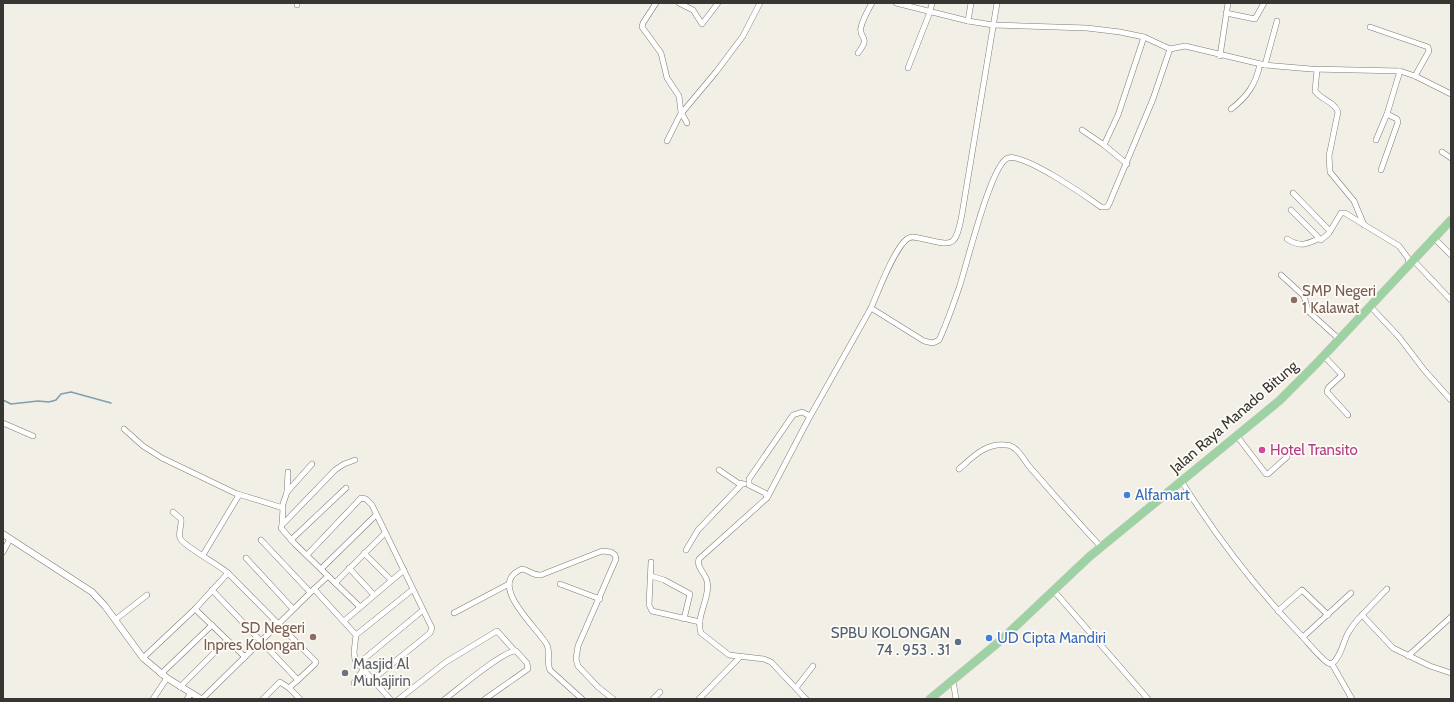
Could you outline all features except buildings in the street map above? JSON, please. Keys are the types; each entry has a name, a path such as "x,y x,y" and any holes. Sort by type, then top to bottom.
{"highway":[{"name":"Jalan Raya Manado Bitung","path":"930,699 1000,640 1102,547 1279,401 1324,356 1451,220"}],"street":[{"path":"656,3 642,27 661,53 667,78 679,98 681,113 688,123"},
{"path":"679,3 693,10 702,24 718,3"},
{"path":"668,141 681,113 738,44 751,24 760,3"},
{"path":"858,53 864,45 865,40 860,30 861,25 872,3"},
{"path":"896,3 968,21 993,25 1087,28 1144,37 1170,49 1185,46 1220,56 1263,65 1316,70 1400,71 1416,76 1451,94"},
{"path":"908,68 930,12 932,3"},
{"path":"968,21 971,3"},
{"path":"806,699 771,662 764,659 730,655 700,632 700,622 707,583 698,564 699,559 767,498 810,416 871,308 905,240 913,237 944,244 952,242 956,237 962,214 997,3"},
{"path":"1220,56 1228,3"},
{"path":"1226,13 1255,19 1264,3"},
{"path":"1231,109 1247,96 1258,76 1277,21"},
{"path":"1370,28 1428,47 1429,51 1416,76"},
{"path":"1104,145 1118,115 1144,37"},
{"path":"871,308 921,339 933,343 939,340 959,288 986,200 997,171 1006,159 1015,158 1030,162 1101,207 1106,207 1112,199 1127,164 1153,99 1170,49"},
{"path":"1316,70 1315,91 1322,98 1336,107 1338,112 1329,156 1330,172 1354,201 1364,225"},
{"path":"1376,140 1387,114 1400,71"},
{"path":"1381,170 1398,122 1397,119 1387,114"},
{"path":"1082,130 1104,145 1127,164"},
{"path":"1442,152 1451,158"},
{"path":"1293,193 1330,231"},
{"path":"1291,210 1318,239"},
{"path":"1287,239 1296,244 1303,245 1318,239 1323,240 1340,213 1345,213 1399,246 1411,262 1451,300"},
{"path":"1434,238 1451,255"},
{"path":"1281,274 1304,296 1308,311 1339,339"},
{"path":"1370,306 1399,337 1425,371 1451,400"},
{"path":"1324,356 1342,375 1328,388 1327,392 1348,415"},
{"path":"750,486 748,483 749,479 793,415 802,412 810,416"},
{"path":"3,423 33,436"},
{"path":"124,429 143,446 162,458 206,481 238,494 282,507"},
{"path":"1237,436 1266,474 1268,474 1287,457"},
{"path":"960,470 981,449 1001,445 1010,446 1018,453 1059,502 1102,547"},
{"path":"282,525 335,470 344,464 355,460"},
{"path":"287,492 312,464"},
{"path":"719,470 742,484 750,486 765,494 767,498"},
{"path":"288,472 287,492 282,507 284,509 282,528 291,540 360,607"},
{"path":"1182,482 1214,531 1278,611 1325,661 1332,664 1352,699"},
{"path":"686,550 698,530 742,484"},
{"path":"291,540 346,488"},
{"path":"203,555 238,498 238,494"},
{"path":"307,555 361,498 366,499 372,505 404,570 412,590 432,626 431,632 372,680"},
{"path":"173,512 181,520 179,536 182,542 228,573 316,662 289,688"},
{"path":"321,569 376,515"},
{"path":"335,583 385,533"},
{"path":"3,534 84,585 98,598 143,658 161,674 180,687 189,696 202,699 277,624 328,576"},
{"path":"3,552 10,539"},
{"path":"262,540 344,621 356,635"},
{"path":"582,699 550,670 547,645 516,606 510,592 509,584 512,576 522,569 528,570 534,575 541,575 607,551 615,555 616,559 600,599 578,646 576,659 583,672 613,699"},
{"path":"364,553 391,580"},
{"path":"246,558 293,609"},
{"path":"651,562 649,605 652,611 700,622"},
{"path":"349,568 374,595"},
{"path":"344,621 404,570"},
{"path":"143,658 195,609 228,573"},
{"path":"650,576 664,580 690,594 684,619"},
{"path":"454,613 509,584"},
{"path":"560,584 600,599"},
{"path":"1332,664 1338,657 1354,622 1387,589"},
{"path":"212,590 298,680"},
{"path":"390,699 358,664 354,656 356,635 412,590"},
{"path":"1054,590 1148,699"},
{"path":"1278,611 1302,590 1328,615"},
{"path":"1303,637 1351,593"},
{"path":"115,620 147,595"},
{"path":"195,609 245,656"},
{"path":"358,664 423,610"},
{"path":"1362,615 1388,644 1408,656 1451,673"},
{"path":"1408,656 1451,617"},
{"path":"161,674 212,625"},
{"path":"399,699 446,662 497,631 527,663 528,669 485,699"},
{"path":"180,687 227,640"},
{"path":"445,699 488,666 514,650"},
{"path":"699,699 740,657"},
{"path":"796,688 813,666"},
{"path":"354,683 363,670"},
{"path":"153,699 167,678"},
{"path":"953,680 956,699"},
{"path":"263,699 280,682 289,688 300,699"},
{"path":"653,699 660,692"}],"waterway":[{"path":"3,400 11,404 38,401 49,402 56,400 61,394 71,392 111,403"}],"place":[{"name":"SMP Negeri 1 Kalawat","path":"1294,300"},
{"name":"Hotel Transito","path":"1262,450"},
{"name":"Alfamart","path":"1127,495"},
{"name":"SD Negeri Inpres Kolongan","path":"313,637"},
{"name":"UD Cipta Mandiri","path":"989,638"},
{"name":"SPBU KOLONGAN 74 . 953 . 31","path":"958,642"},
{"name":"Masjid Al Muhajirin","path":"345,673"}]}
